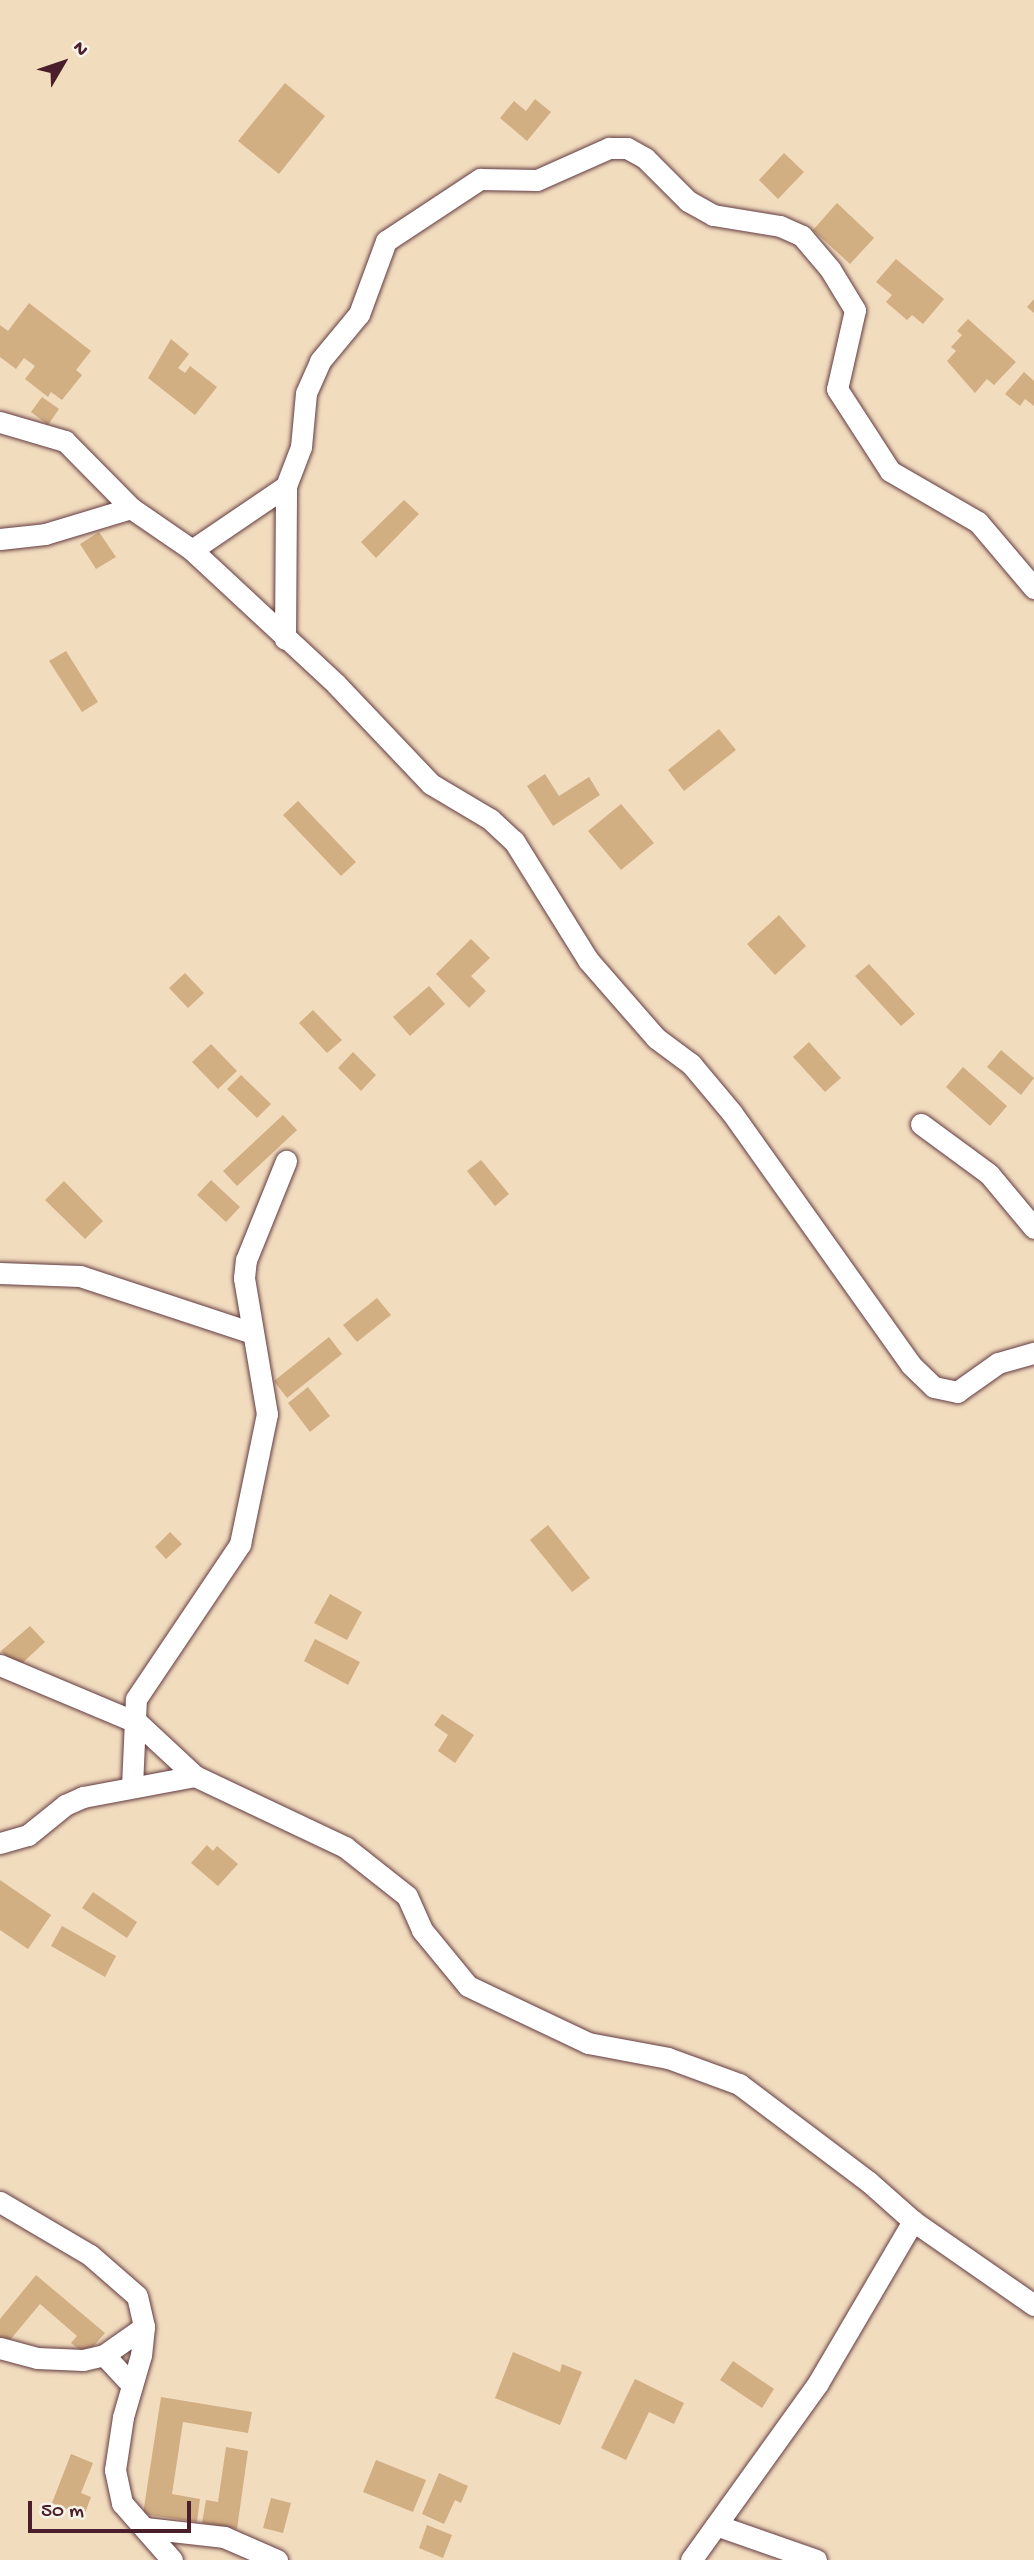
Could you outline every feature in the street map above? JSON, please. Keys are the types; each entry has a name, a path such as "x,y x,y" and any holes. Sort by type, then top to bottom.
{"street":[{"path":"285,639 286,486 301,447 306,393 320,361 359,314 386,241 480,179 537,180 609,148 627,148 645,158 688,201 713,215 780,226 802,236 830,269 855,310 837,389 890,471 978,522 1034,588"},
{"path":"0,422 65,441 131,508 192,550 373,721 431,784 456,803 490,819 514,841 588,960 656,1038 691,1063 732,1113 926,1380 934,1387 957,1392 998,1363 1034,1353"},
{"path":"192,550 286,486"},
{"path":"0,539 45,534 131,508"},
{"path":"921,1124 989,1174 1034,1228"},
{"path":"132,1786 138,1723 136,1699 144,1683 240,1545 267,1414 244,1278 246,1260 286,1161"},
{"path":"0,1273 80,1276 252,1333"},
{"path":"0,1665 138,1723 195,1776 345,1847 386,1876 407,1896 422,1930 468,1986 588,2042 668,2058 739,2084 869,2182 913,2221 1034,2305"},
{"path":"0,1843 28,1835 65,1805 83,1797 195,1776"},
{"path":"0,2202 120,2277 137,2296 144,2327 115,2470 122,2503 173,2560"},
{"path":"691,2560 818,2383 913,2221"},
{"path":"0,2348 37,2358 83,2360 104,2356 144,2327"},
{"path":"104,2356 132,2385"},
{"path":"716,2525 816,2560"},
{"path":"145,2528 224,2537 277,2560"}],"building":[{"path":"285,83 325,116 279,174 238,141"},
{"path":"535,99 551,112 527,141 500,118 514,101 526,111"},
{"path":"784,153 804,172 778,199 759,180"},
{"path":"837,203 874,238 850,264 813,230"},
{"path":"896,259 944,299 923,324 912,315 907,320 886,302 892,295 876,282"},
{"path":"1034,299 1034,313 1027,307"},
{"path":"29,303 91,351 76,370 82,375 62,400 51,392 48,397 25,379 35,366 24,358 16,369 0,357 0,325 8,331"},
{"path":"968,319 1016,362 994,385 987,379 975,393 947,361 956,351 951,347 962,335 957,331"},
{"path":"171,339 189,354 178,368 185,373 190,366 217,387 195,415 148,378"},
{"path":"1024,372 1034,381 1034,406 1025,399 1020,406 1005,394"},
{"path":"42,397 59,409 48,425 31,412"},
{"path":"404,500 419,514 376,558 361,542"},
{"path":"99,532 116,557 96,569 80,544"},
{"path":"66,651 98,702 82,712 49,661"},
{"path":"719,729 736,750 684,791 668,770"},
{"path":"545,774 559,796 589,777 600,795 553,826 527,786"},
{"path":"298,801 356,862 341,876 283,815"},
{"path":"621,804 654,843 621,870 588,831"},
{"path":"779,915 806,946 775,975 747,944"},
{"path":"471,939 490,958 471,976 486,991 469,1008 436,974"},
{"path":"869,964 915,1014 901,1026 855,976"},
{"path":"185,973 204,993 188,1008 169,988"},
{"path":"429,986 445,1004 410,1036 393,1017"},
{"path":"313,1010 342,1040 327,1053 299,1023"},
{"path":"809,1042 841,1078 825,1092 793,1057"},
{"path":"211,1044 237,1071 218,1089 192,1062"},
{"path":"1001,1050 1034,1078 1021,1095 987,1067"},
{"path":"353,1052 376,1075 361,1091 338,1068"},
{"path":"963,1067 1007,1106 990,1126 946,1087"},
{"path":"241,1075 271,1104 257,1118 227,1089"},
{"path":"283,1115 297,1130 237,1186 223,1171"},
{"path":"481,1160 509,1194 495,1206 467,1171"},
{"path":"211,1180 240,1207 226,1222 197,1195"},
{"path":"64,1181 103,1221 85,1239 45,1200"},
{"path":"377,1298 391,1315 357,1342 343,1325"},
{"path":"329,1337 342,1354 287,1398 274,1381"},
{"path":"308,1387 330,1416 310,1432 288,1403"},
{"path":"548,1525 590,1578 572,1592 530,1540"},
{"path":"170,1532 182,1544 166,1559 155,1547"},
{"path":"330,1594 362,1612 347,1640 314,1623"},
{"path":"30,1626 45,1642 17,1668 1,1651"},
{"path":"315,1639 360,1662 348,1685 304,1661"},
{"path":"442,1714 474,1735 455,1763 438,1751 448,1735 434,1725"},
{"path":"207,1845 213,1851 217,1846 238,1864 218,1886 191,1863"},
{"path":"0,1880 51,1915 28,1949 0,1930"},
{"path":"93,1892 137,1922 127,1938 82,1908"},
{"path":"62,1926 116,1956 105,1977 51,1946"},
{"path":"36,2275 105,2333 86,2355 71,2343 77,2336 40,2304 5,2346 0,2342 0,2319"},
{"path":"513,2352 560,2372 562,2364 582,2372 560,2425 495,2398"},
{"path":"733,2361 774,2389 762,2408 720,2380"},
{"path":"635,2379 684,2403 674,2424 649,2412 626,2460 601,2448"},
{"path":"161,2397 252,2412 248,2433 183,2422 172,2494 200,2499 197,2522 143,2514"},
{"path":"226,2447 248,2451 237,2529 202,2523 206,2500 218,2502"},
{"path":"71,2454 93,2463 81,2493 91,2497 84,2516 52,2503"},
{"path":"376,2460 426,2480 413,2512 363,2492"},
{"path":"439,2473 468,2486 461,2503 455,2500 444,2524 422,2514"},
{"path":"271,2498 291,2503 283,2533 263,2528"},
{"path":"427,2525 452,2535 443,2558 419,2548"}]}
